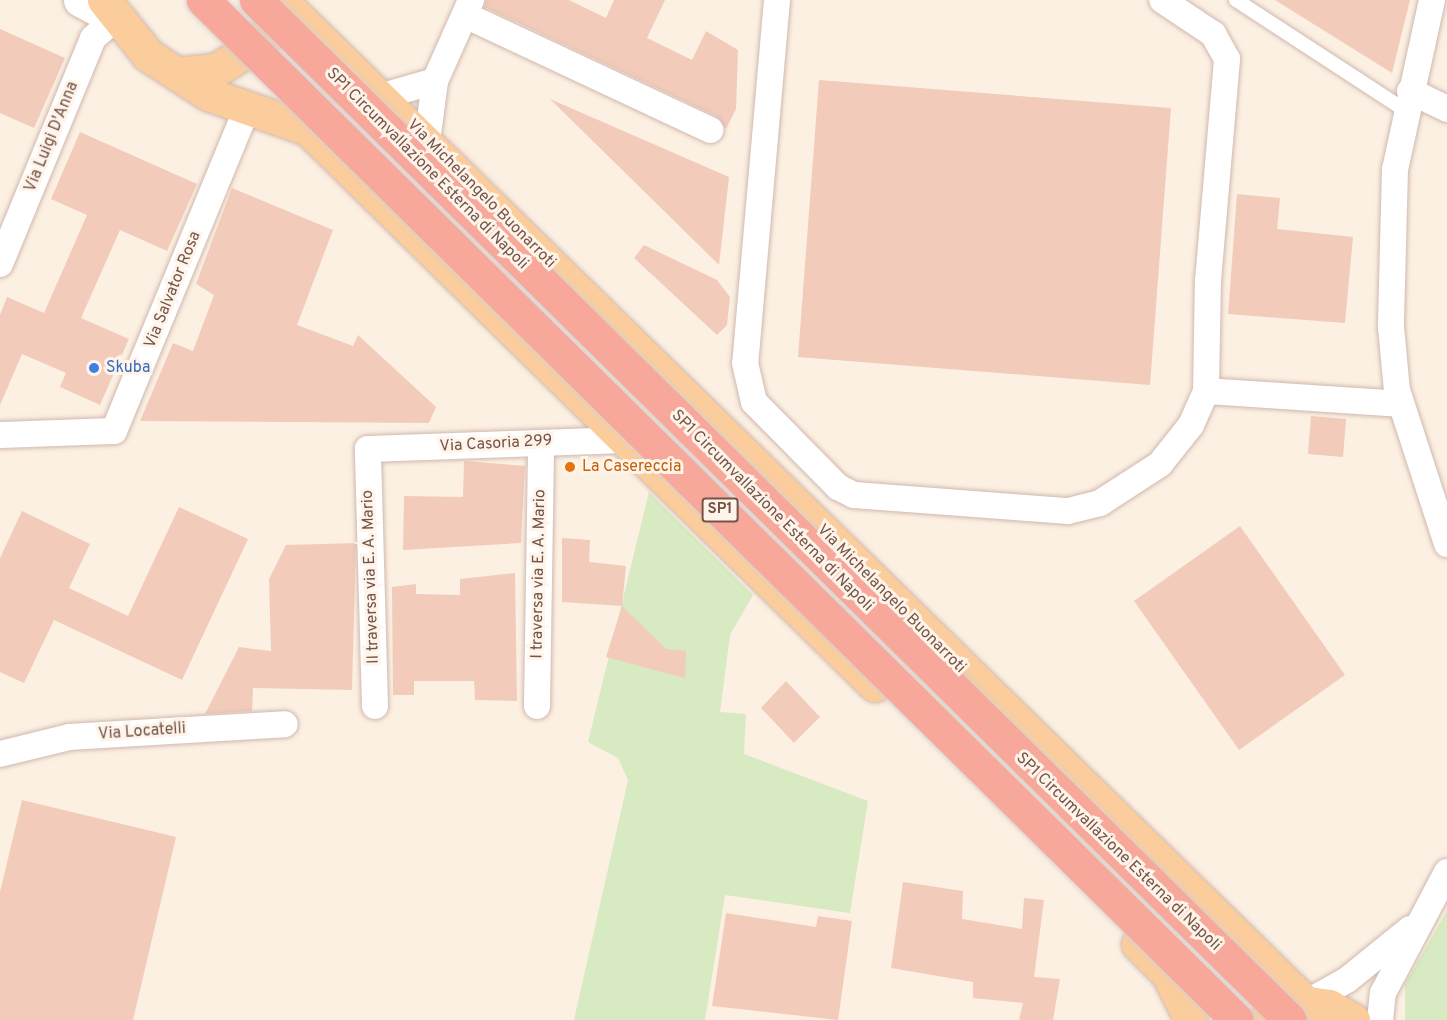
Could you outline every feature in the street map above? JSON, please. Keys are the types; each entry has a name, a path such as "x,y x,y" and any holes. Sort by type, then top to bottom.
{"highway":[{"name":"SP1","path":"203,0 1237,1020"},
{"name":"SP1 Circumvallazione Esterna di Napoli","path":"256,0 1298,1012"}],"main road":[{"path":"177,74 198,75 225,66 262,41 271,27 270,0"},
{"name":"Via Michelangelo Buonarroti","path":"280,0 383,96 1298,1012"},
{"path":"110,9 148,55 208,94 308,129 1168,975 1191,1020"},
{"path":"1266,1020 1329,1006 1353,1020"}],"street":[{"path":"80,0 110,9"},
{"path":"777,0 745,382 754,402 838,487 854,495 1068,511 1100,503 1160,464 1191,425 1206,391 1208,281 1227,59 1213,34 1162,0"},
{"path":"1432,0 1408,101 1395,169 1392,315 1401,404 1447,544"},
{"path":"427,142 435,81 468,8 710,130"},
{"name":"Via Luigi D'Anna","path":"0,264 93,38 110,9"},
{"path":"383,96 435,81"},
{"path":"1408,101 1447,109"},
{"name":"Via Salvator Rosa","path":"19,434 114,431 247,109"},
{"path":"1206,391 1401,404"},
{"name":"Via Casoria 299","path":"368,449 625,440"},
{"name":"I traversa via E. A. Mario","path":"537,706 541,443"},
{"name":"II traversa via E. A. Mario","path":"368,449 375,706"},
{"name":"Via Locatelli","path":"0,754 69,737 285,724"},
{"path":"1380,1020 1383,993 1415,925 1447,872"},
{"path":"1298,1012 1347,980 1415,925"}],"lane":[{"path":"1236,0 1408,101"}],"green space":[{"path":"649,492 753,595 730,635 720,712 746,714 744,754 868,801 850,913 725,895 705,1020 574,1020 628,780 618,758 588,742"},
{"path":"1447,911 1447,1020 1405,1020 1405,984"}],"building":[{"path":"486,0 569,0 606,18 614,0 665,0 647,38 692,60 706,31 738,50 736,109 726,129 716,116 484,7"},
{"path":"1275,0 1410,0 1392,73"},
{"path":"0,29 65,58 34,128 0,113"},
{"path":"819,80 1171,108 1150,385 798,357"},
{"path":"550,99 729,177 719,265"},
{"path":"80,132 197,184 167,251 120,230 81,318 129,339 100,405 60,387 66,373 22,354 0,405 0,315 7,297 44,313 87,215 51,199"},
{"path":"232,188 333,230 297,325 353,346 358,335 436,407 429,423 140,421 173,343 193,351 214,295 196,284"},
{"path":"1237,194 1280,198 1277,229 1353,237 1345,323 1228,314"},
{"path":"644,245 717,280 730,297 727,325 717,335 634,258"},
{"path":"1311,416 1346,419 1343,457 1308,454"},
{"path":"464,461 525,466 521,543 403,550 404,496 463,497"},
{"path":"179,507 248,539 182,680 54,620 24,683 0,672 0,558 22,511 90,544 69,588 128,616"},
{"path":"1240,526 1345,675 1239,750 1134,601"},
{"path":"562,538 590,540 589,562 626,566 622,606 562,602"},
{"path":"356,543 352,690 253,688 252,711 205,714 239,647 271,651 269,579 286,545"},
{"path":"515,573 517,701 475,700 474,681 414,681 414,695 393,695 392,587 416,584 416,594 460,595 460,579"},
{"path":"622,606 666,649 686,651 685,678 606,657"},
{"path":"786,681 820,717 794,743 761,708"},
{"path":"22,800 176,837 133,1020 0,1020 0,892"},
{"path":"903,882 963,891 962,919 1022,929 1024,898 1044,900 1034,977 1060,979 1053,1020 1019,1020 1023,1003 973,998 973,982 891,968"},
{"path":"726,913 816,927 818,916 852,921 838,1020 712,1006"}],"place":[{"name":"Skuba","path":"94,368"},
{"name":"La Casereccia","path":"570,467"}]}
